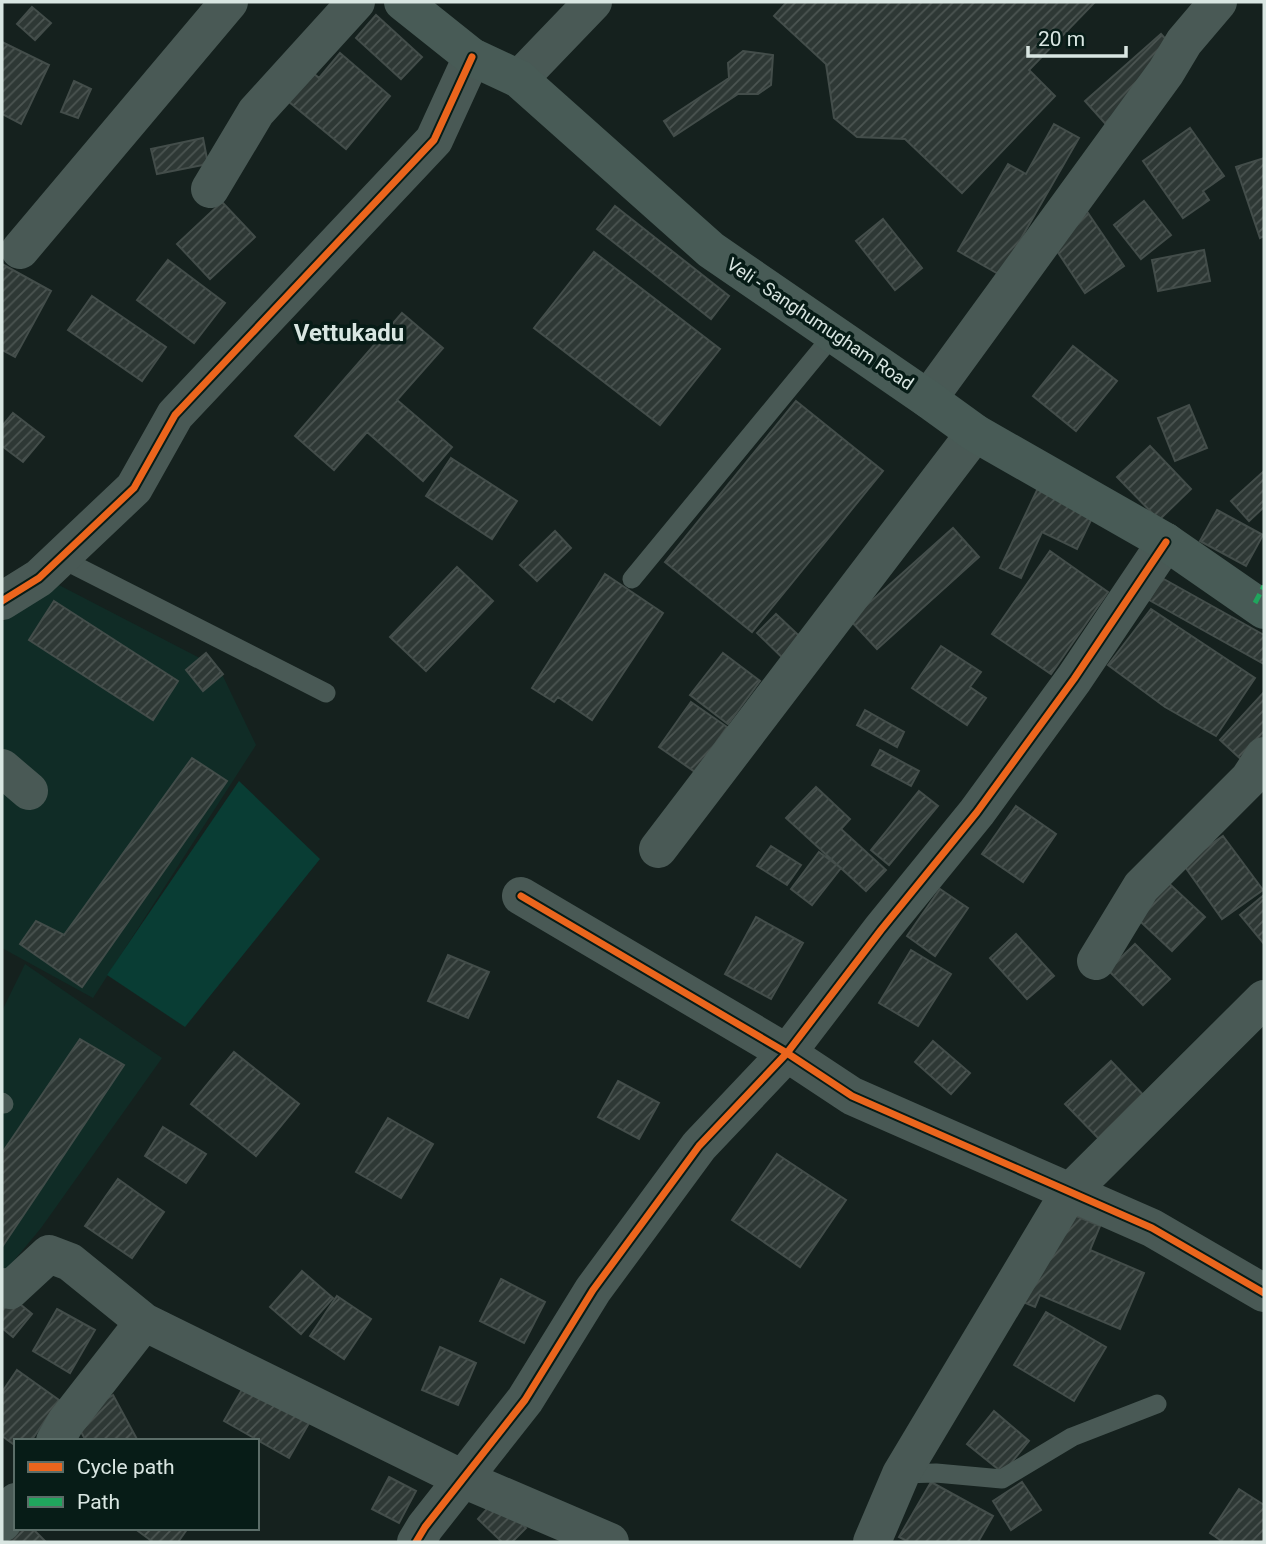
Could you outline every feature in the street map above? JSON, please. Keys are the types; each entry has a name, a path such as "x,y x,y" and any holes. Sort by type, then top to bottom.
{"main road":[{"name":"Veli - Sanghumugham Road","path":"404,2 472,57 519,79 711,250 975,433 1261,599"}],"street":[{"path":"20,250 229,2"},
{"path":"210,189 257,112 356,2"},
{"path":"519,79 593,2"},
{"path":"928,399 1166,72 1184,42 1218,2"},
{"path":"2,601 39,578 134,488 176,415 433,140 472,57"},
{"path":"658,849 975,433"},
{"path":"416,1542 525,1400 593,1290 699,1146 788,1053 881,930 977,812 1074,679 1166,542"},
{"path":"1096,961 1141,887 1249,779 1264,756"},
{"path":"521,896 788,1053 852,1096 1152,1228 1264,1293"},
{"path":"872,1542 901,1474 1069,1193 1264,999"},
{"path":"2,1287 10,1290 49,1254 70,1262 144,1322 463,1479 610,1542"},
{"path":"56,1439 66,1422 144,1322"},
{"path":"2,1523 14,1505"}],"lane":[{"path":"632,579 834,334"},
{"path":"60,558 326,693"},
{"path":"901,1474 936,1473 1002,1479 1072,1437 1157,1404"}],"shaded area":[{"path":"57,584 219,668 256,745 93,998 2,948 2,622"},
{"path":"239,781 320,859 185,1027 107,975"},
{"path":"25,964 162,1058 41,1228 2,1275 2,1011"}],"building":[{"path":"787,2 1095,2 1029,70 1055,96 962,193 905,139 857,137 834,118 826,64 774,16"},
{"path":"32,7 51,23 35,40 17,24"},
{"path":"376,15 422,57 401,79 356,38"},
{"path":"1161,34 1189,65 1112,131 1085,101"},
{"path":"2,42 49,65 21,124 2,114"},
{"path":"743,51 773,55 771,85 758,94 738,94 674,136 664,121 729,78 728,63"},
{"path":"340,53 390,96 346,149 282,96 306,67 319,78"},
{"path":"74,81 91,89 78,118 61,112"},
{"path":"1054,124 1079,138 1000,275 958,251 1008,164 1026,174"},
{"path":"1190,128 1224,176 1203,191 1209,200 1183,218 1143,161"},
{"path":"203,138 208,164 157,174 151,149"},
{"path":"1264,158 1264,236 1260,238 1236,167"},
{"path":"1144,201 1171,235 1141,259 1114,225"},
{"path":"222,202 255,237 210,279 177,244"},
{"path":"615,206 729,296 711,319 597,229"},
{"path":"1086,210 1124,266 1085,293 1047,236"},
{"path":"883,219 922,268 895,290 856,241"},
{"path":"1204,250 1210,281 1158,291 1152,260"},
{"path":"594,252 720,349 660,425 534,328"},
{"path":"168,260 225,303 194,343 137,300"},
{"path":"2,264 51,291 15,357 2,350"},
{"path":"92,296 166,347 142,381 68,330"},
{"path":"402,313 443,348 397,400 452,447 423,481 367,432 334,470 295,436"},
{"path":"1073,346 1117,381 1076,431 1033,396"},
{"path":"796,401 883,471 752,632 665,562"},
{"path":"1189,405 1207,448 1175,461 1158,418"},
{"path":"13,413 44,437 23,462 2,446 2,426"},
{"path":"1150,446 1191,489 1159,520 1117,477"},
{"path":"451,458 517,501 492,539 426,496"},
{"path":"1264,471 1264,507 1249,521 1231,501"},
{"path":"1038,488 1094,514 1077,549 1042,532 1021,578 1000,568"},
{"path":"1217,510 1263,535 1246,566 1200,541"},
{"path":"953,528 979,557 877,649 850,620"},
{"path":"555,531 571,548 537,581 520,565"},
{"path":"1050,551 1108,592 1051,674 992,634"},
{"path":"457,567 493,601 426,671 390,637"},
{"path":"605,574 663,613 592,720 558,697 554,702 532,688"},
{"path":"1162,578 1264,635 1264,664 1149,600"},
{"path":"54,601 178,681 153,720 29,640"},
{"path":"1151,609 1255,678 1216,736 1165,707 1108,665"},
{"path":"776,614 812,648 792,667 757,633"},
{"path":"941,646 981,672 970,687 986,698 967,725 912,688"},
{"path":"206,653 223,674 203,691 186,670"},
{"path":"723,653 760,681 728,724 690,695"},
{"path":"1264,692 1264,739 1244,762 1220,740"},
{"path":"691,702 727,727 695,772 659,747"},
{"path":"865,710 904,732 897,747 857,725"},
{"path":"880,750 919,771 911,786 872,765"},
{"path":"192,758 227,781 82,987 20,944 36,921 64,935"},
{"path":"816,787 850,819 841,829 886,870 866,891 786,818"},
{"path":"919,791 938,806 889,865 871,850"},
{"path":"1016,806 1056,834 1023,882 982,854"},
{"path":"1223,836 1263,890 1222,919 1183,864"},
{"path":"771,846 801,865 787,885 757,866"},
{"path":"819,852 841,868 812,905 791,889"},
{"path":"1161,876 1205,917 1172,951 1128,910"},
{"path":"940,889 968,908 935,956 907,936"},
{"path":"1264,895 1264,944 1240,915"},
{"path":"756,917 803,943 771,999 725,974"},
{"path":"1016,934 1054,976 1027,999 990,958"},
{"path":"1135,944 1170,979 1143,1005 1108,970"},
{"path":"911,950 951,974 918,1026 879,1003"},
{"path":"448,955 489,972 468,1018 428,1001"},
{"path":"80,1039 124,1065 2,1247 2,1153"},
{"path":"933,1041 970,1073 951,1094 915,1062"},
{"path":"234,1052 299,1104 256,1156 191,1104"},
{"path":"1111,1061 1149,1101 1104,1144 1065,1104"},
{"path":"618,1081 659,1103 639,1139 598,1117"},
{"path":"388,1118 433,1144 401,1198 356,1172"},
{"path":"163,1127 206,1154 186,1183 145,1156"},
{"path":"777,1154 846,1200 800,1267 732,1220"},
{"path":"118,1179 164,1212 132,1258 85,1226"},
{"path":"1062,1210 1100,1226 1090,1250 1144,1273 1120,1329 1040,1295 1035,1307 1023,1302"},
{"path":"302,1271 333,1298 301,1334 270,1307"},
{"path":"501,1279 545,1302 524,1343 480,1321"},
{"path":"9,1295 32,1314 13,1337 2,1328 2,1304"},
{"path":"337,1296 371,1319 344,1359 310,1336"},
{"path":"57,1309 95,1330 70,1373 33,1351"},
{"path":"1046,1312 1106,1347 1074,1401 1014,1365"},
{"path":"440,1347 476,1363 458,1405 422,1390"},
{"path":"17,1370 59,1400 32,1439 14,1439 14,1445 2,1436 2,1392"},
{"path":"244,1386 309,1423 289,1458 224,1421"},
{"path":"113,1395 137,1439 85,1439 73,1417"},
{"path":"994,1411 1029,1441 1003,1473 967,1444"},
{"path":"389,1477 416,1491 399,1523 372,1509"},
{"path":"931,1482 993,1516 978,1542 909,1542 899,1537"},
{"path":"1022,1482 1041,1510 1011,1530 993,1501"},
{"path":"1239,1489 1264,1505 1264,1542 1223,1542 1210,1533"},
{"path":"496,1499 526,1528 512,1542 502,1542 478,1519"},
{"path":"16,1530 34,1530 46,1542 5,1542"},
{"path":"137,1530 187,1530 178,1542 153,1542"}],"marked path":[{"path":"1255,603 1264,586"}],"cycle path":[{"path":"2,601 39,578 134,488 175,415 434,140 472,57"},
{"path":"416,1542 525,1400 593,1290 699,1146 787,1053 881,930 977,812 1074,679 1166,542"},
{"path":"521,896 787,1053 852,1096 1152,1228 1264,1293"}],"district":[{"name":"Vettukadu","path":"349,333"}]}
